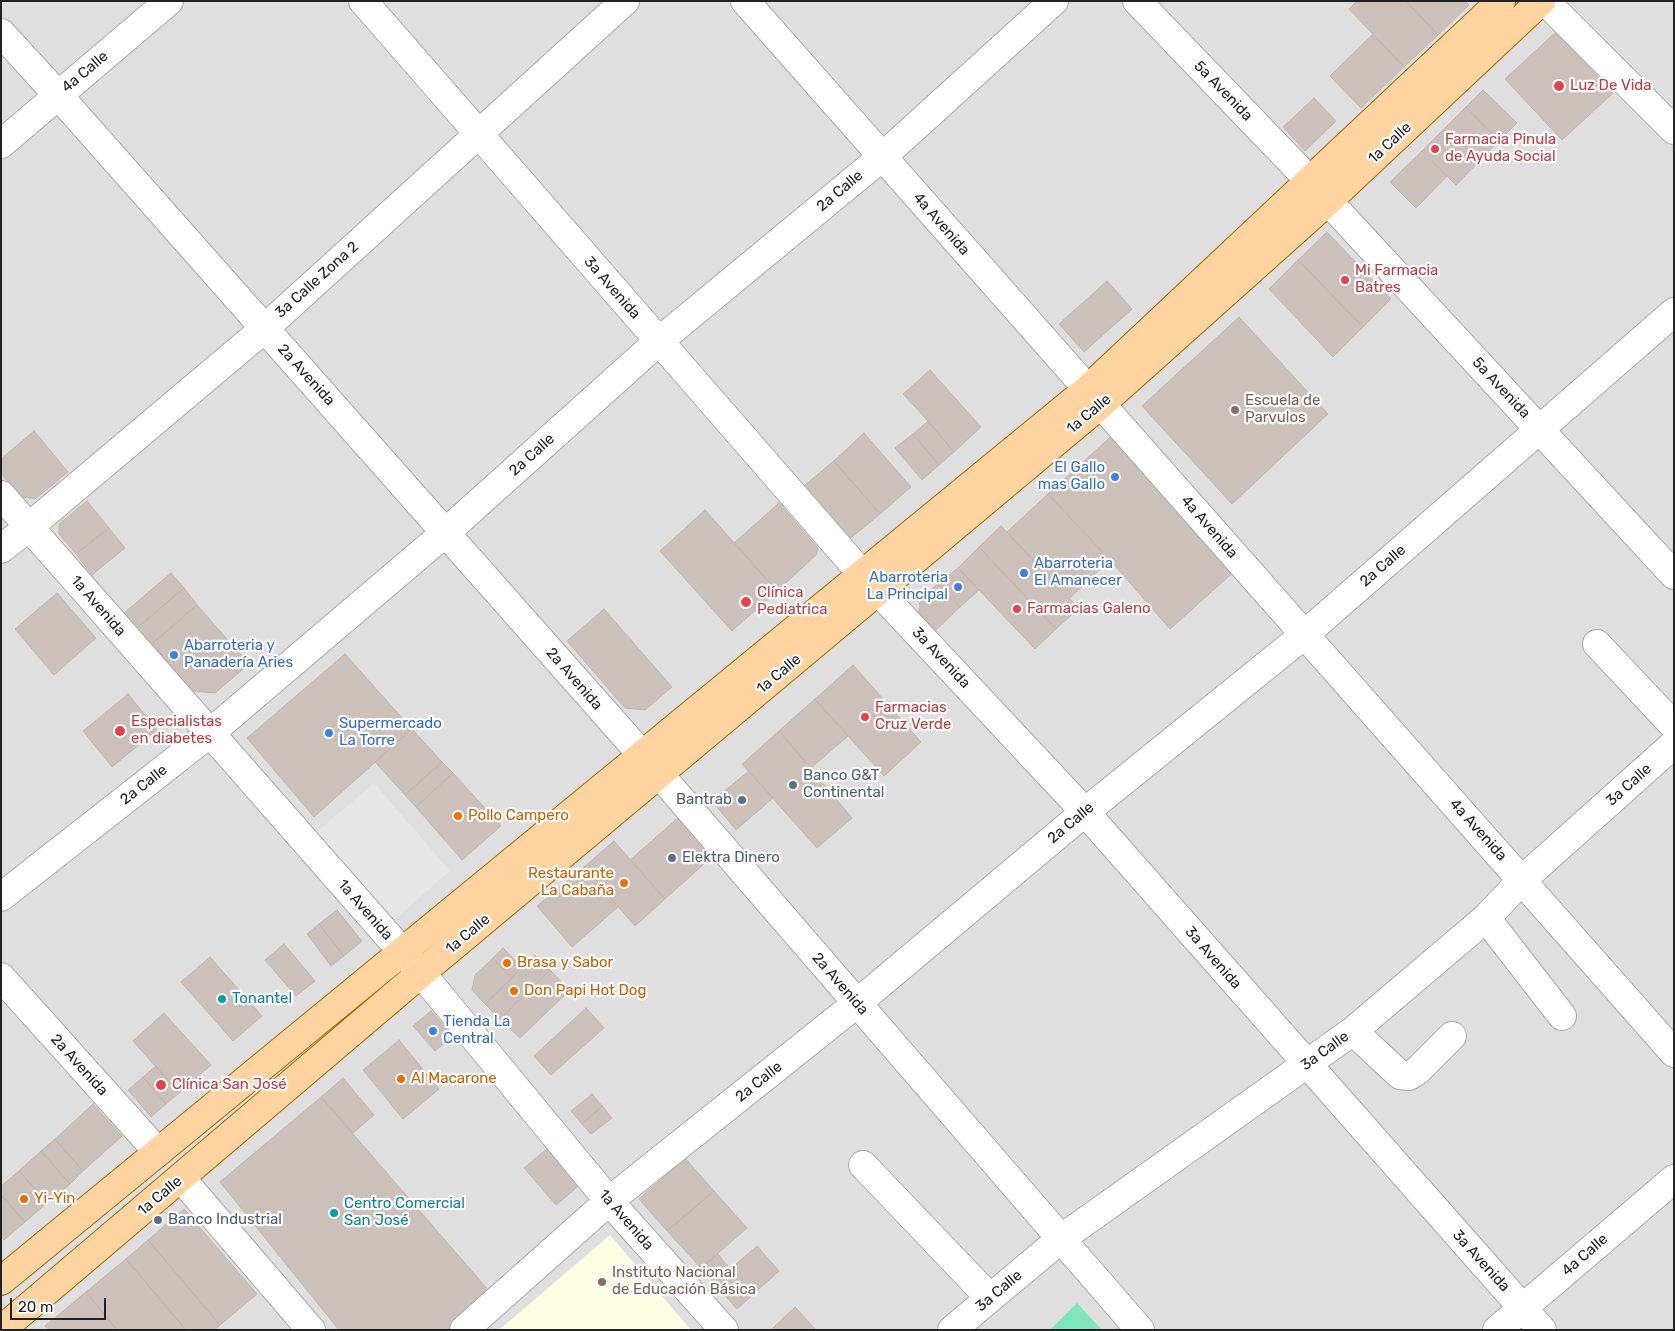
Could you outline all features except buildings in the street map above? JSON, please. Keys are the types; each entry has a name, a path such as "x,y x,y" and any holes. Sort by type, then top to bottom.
{"main road":[{"name":"1a Calle","path":"1094,397 1310,181 1501,1"},
{"name":"1a Calle","path":"1,1330 422,973 650,765 1328,201 1541,1"},
{"name":"1a Calle","path":"1,1281 402,952 650,765"}],"street":[{"name":"4a Calle","path":"1,144 169,1"},
{"name":"3a Avenida","path":"363,1 870,582 1085,812 1542,1330"},
{"name":"3a Calle Zona 2","path":"1,549 264,328 625,1"},
{"name":"4a Avenida","path":"745,1 1674,1053"},
{"name":"2a Calle","path":"1,897 210,733 445,533 659,341 882,156 1054,1"},
{"name":"5a Avenida","path":"1137,1 1310,181"},
{"path":"1545,1 1674,130"},
{"name":"2a Avenida","path":"1,33 58,95 650,765 1140,1330"},
{"name":"5a Avenida","path":"1328,201 1674,575"},
{"name":"2a Calle","path":"464,1330 610,1202 856,1004 1085,812 1304,634 1674,312"},
{"name":"1a Avenida","path":"1,495 422,973 610,1202 724,1330"},
{"path":"1597,644 1674,726"},
{"name":"3a Calle","path":"952,1330 1062,1238 1353,1031 1486,918 1522,880 1674,744"},
{"path":"1486,918 1562,1016"},
{"name":"2a Avenida","path":"1,977 158,1152"},
{"path":"1353,1031 1400,1075 1409,1076 1452,1036"},
{"path":"863,1164 990,1298"},
{"path":"182,1178 311,1330"},
{"name":"4a Calle","path":"1497,1330 1674,1179"}],"shaded area":[{"path":"1,1 1674,1 1674,1330 1,1330"},
{"path":"374,783 450,871 387,926 311,837"},
{"name":"Instituto Nacional de Educación Básica","path":"610,1235 691,1330 499,1330"}],"green space":[{"path":"1077,1303 1102,1330 1050,1330"}],"place":[{"name":"Luz De Vida","path":"1559,86"},
{"name":"Farmacia Pinula de Ayuda Social","path":"1435,149"},
{"name":"Mi Farmacia Batres","path":"1345,280"},
{"name":"Escuela de Parvulos","path":"1235,410"},
{"name":"El Gallo mas Gallo","path":"1115,477"},
{"name":"Abarroteria El Amanecer","path":"1024,573"},
{"name":"Abarroteria La Principal","path":"958,587"},
{"name":"Clínica Pediatrica","path":"746,602"},
{"name":"Farmacias Galeno","path":"1017,609"},
{"name":"Abarroteria y Panadería Aries","path":"174,655"},
{"name":"Farmacias Cruz Verde","path":"865,717"},
{"name":"Especialistas en diabetes","path":"120,731"},
{"name":"Supermercado La Torre","path":"329,733"},
{"name":"Banco G&T Continental","path":"793,785"},
{"name":"Bantrab","path":"742,800"},
{"name":"Pollo Campero","path":"458,816"},
{"name":"Elektra Dinero","path":"672,858"},
{"name":"Restaurante La Cabaña","path":"624,883"},
{"name":"Brasa y Sabor","path":"507,963"},
{"name":"Don Papi Hot Dog","path":"514,991"},
{"name":"Tonantel","path":"222,999"},
{"name":"Tienda La Central","path":"433,1031"},
{"name":"Al Macarone","path":"401,1079"},
{"name":"Clínica San José","path":"161,1085"},
{"name":"Yi-Yin","path":"24,1199"},
{"name":"Centro Comercial San José","path":"334,1213"},
{"name":"Banco Industrial","path":"158,1220"},
{"name":"Instituto Nacional de Educación Básica","path":"602,1282"}]}
